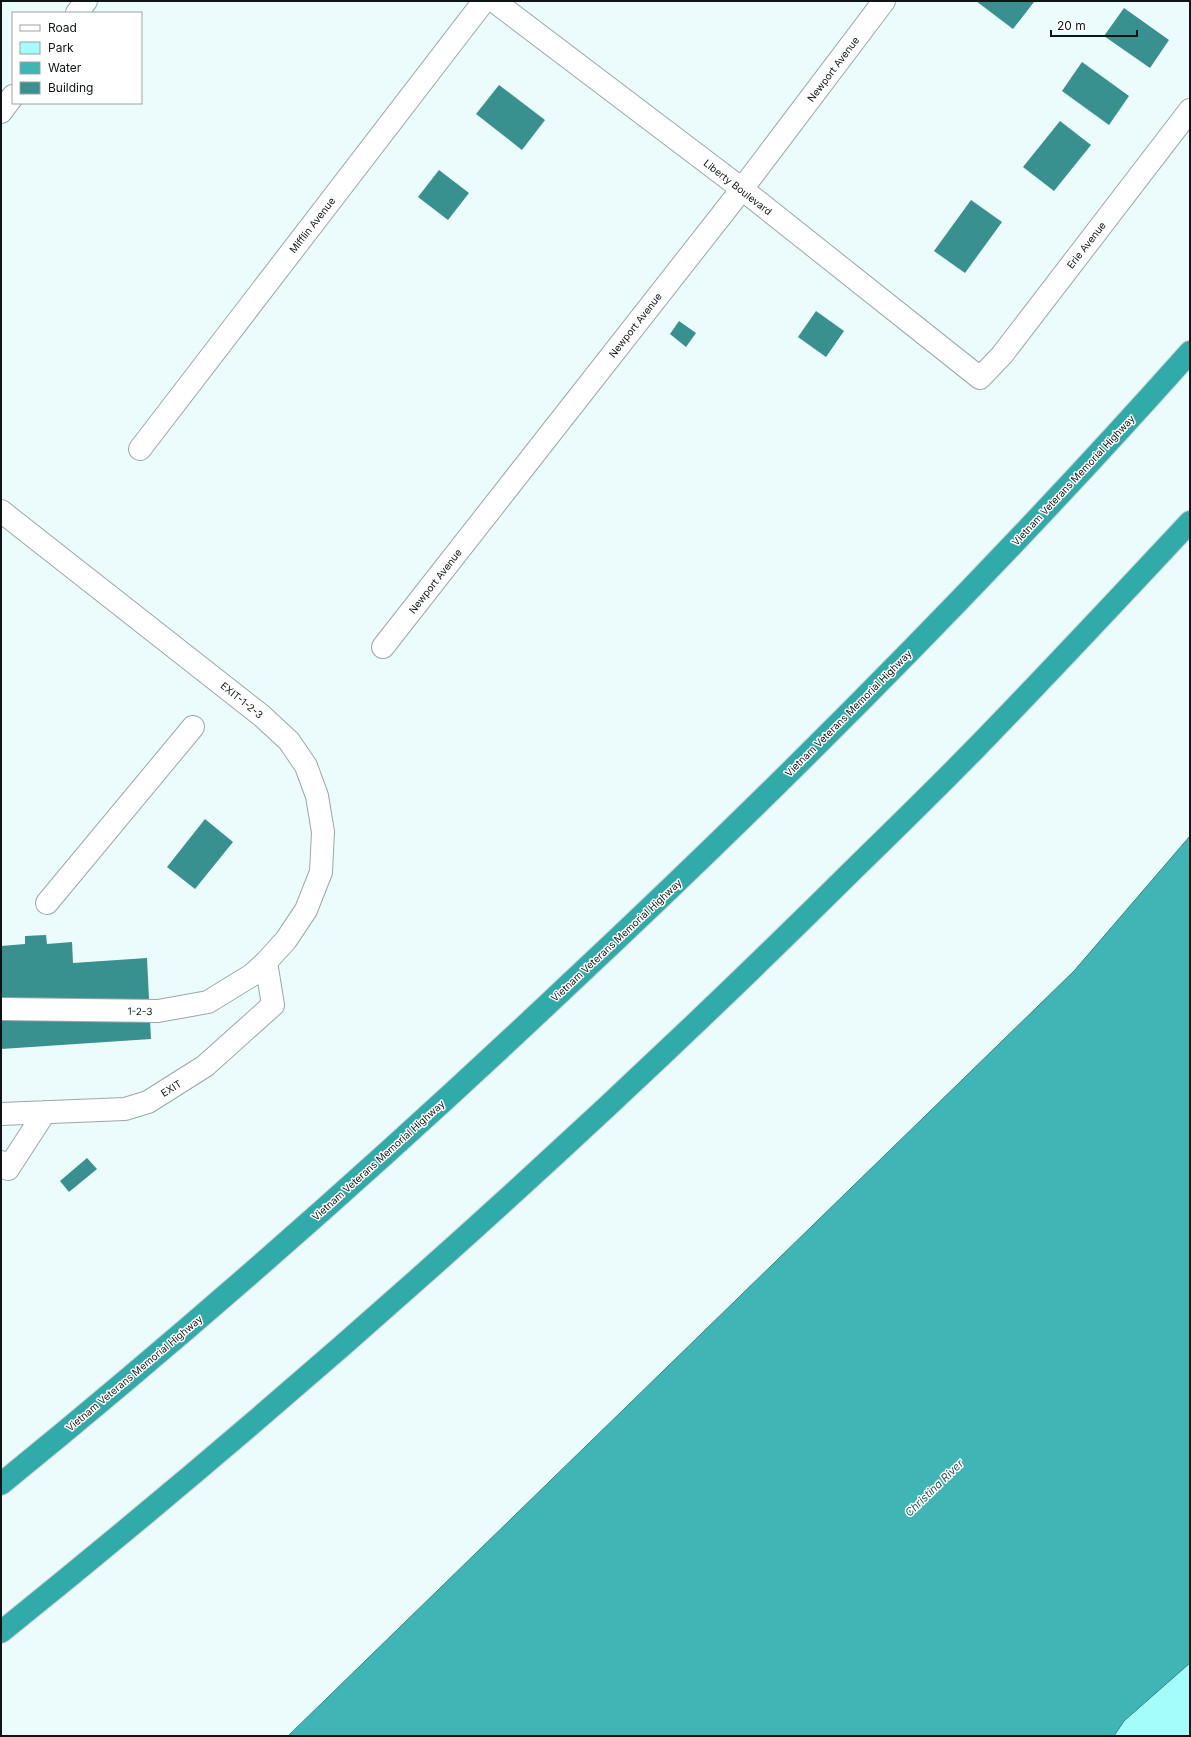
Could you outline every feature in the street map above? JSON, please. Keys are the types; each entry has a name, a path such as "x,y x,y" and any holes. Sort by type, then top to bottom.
{"highway":[{"name":"Vietnam Veterans Memorial Highway","path":"1,1484 178,1336 339,1196 492,1057 645,913 722,839 949,612 1190,352"},
{"path":"1,1632 188,1478 362,1328 602,1112 749,972 974,750 1190,522"}],"street":[{"path":"77,12 86,1"},
{"name":"Mifflin Avenue","path":"140,449 484,1"},
{"name":"Liberty Boulevard","path":"494,1 742,189 980,378"},
{"name":"Newport Avenue","path":"383,648 742,189 884,1"},
{"path":"1,112 12,97"},
{"name":"Erie Avenue","path":"980,378 1002,355 1190,110"},
{"name":"EXIT-1-2-3","path":"1,511 262,716 289,741 306,766 317,796 323,832 321,872 306,910 286,940 266,962"},
{"path":"47,903 193,727"},
{"name":"1-2-3","path":"1,1009 158,1011 208,1002 252,976 266,962"},
{"name":"EXIT","path":"1,1114 125,1109 148,1102 205,1066 273,1005 266,962"},
{"path":"1,1162 8,1169 45,1112"}],"green space":[{"path":"1190,1663 1190,1736 1114,1736 1124,1721"}],"water":[{"name":"Christina River","path":"1190,836 1190,1663 1124,1721 1114,1736 288,1736 1074,971"}],"building":[{"path":"976,1 1032,1 1034,2 1013,29"},
{"path":"1124,8 1169,40 1150,68 1104,36"},
{"path":"1082,62 1129,96 1109,125 1062,91"},
{"path":"499,85 545,120 522,150 476,114"},
{"path":"1060,121 1091,145 1054,191 1023,167"},
{"path":"439,170 469,193 448,220 418,197"},
{"path":"971,200 1002,222 965,273 934,251"},
{"path":"816,311 844,331 826,357 798,337"},
{"path":"679,321 696,333 686,347 670,334"},
{"path":"205,819 233,842 195,889 167,867"},
{"path":"46,935 47,944 72,942 73,963 147,958 151,1039 1,1049 1,946 25,944 25,936"},
{"path":"87,1158 97,1169 69,1192 60,1181"}]}
